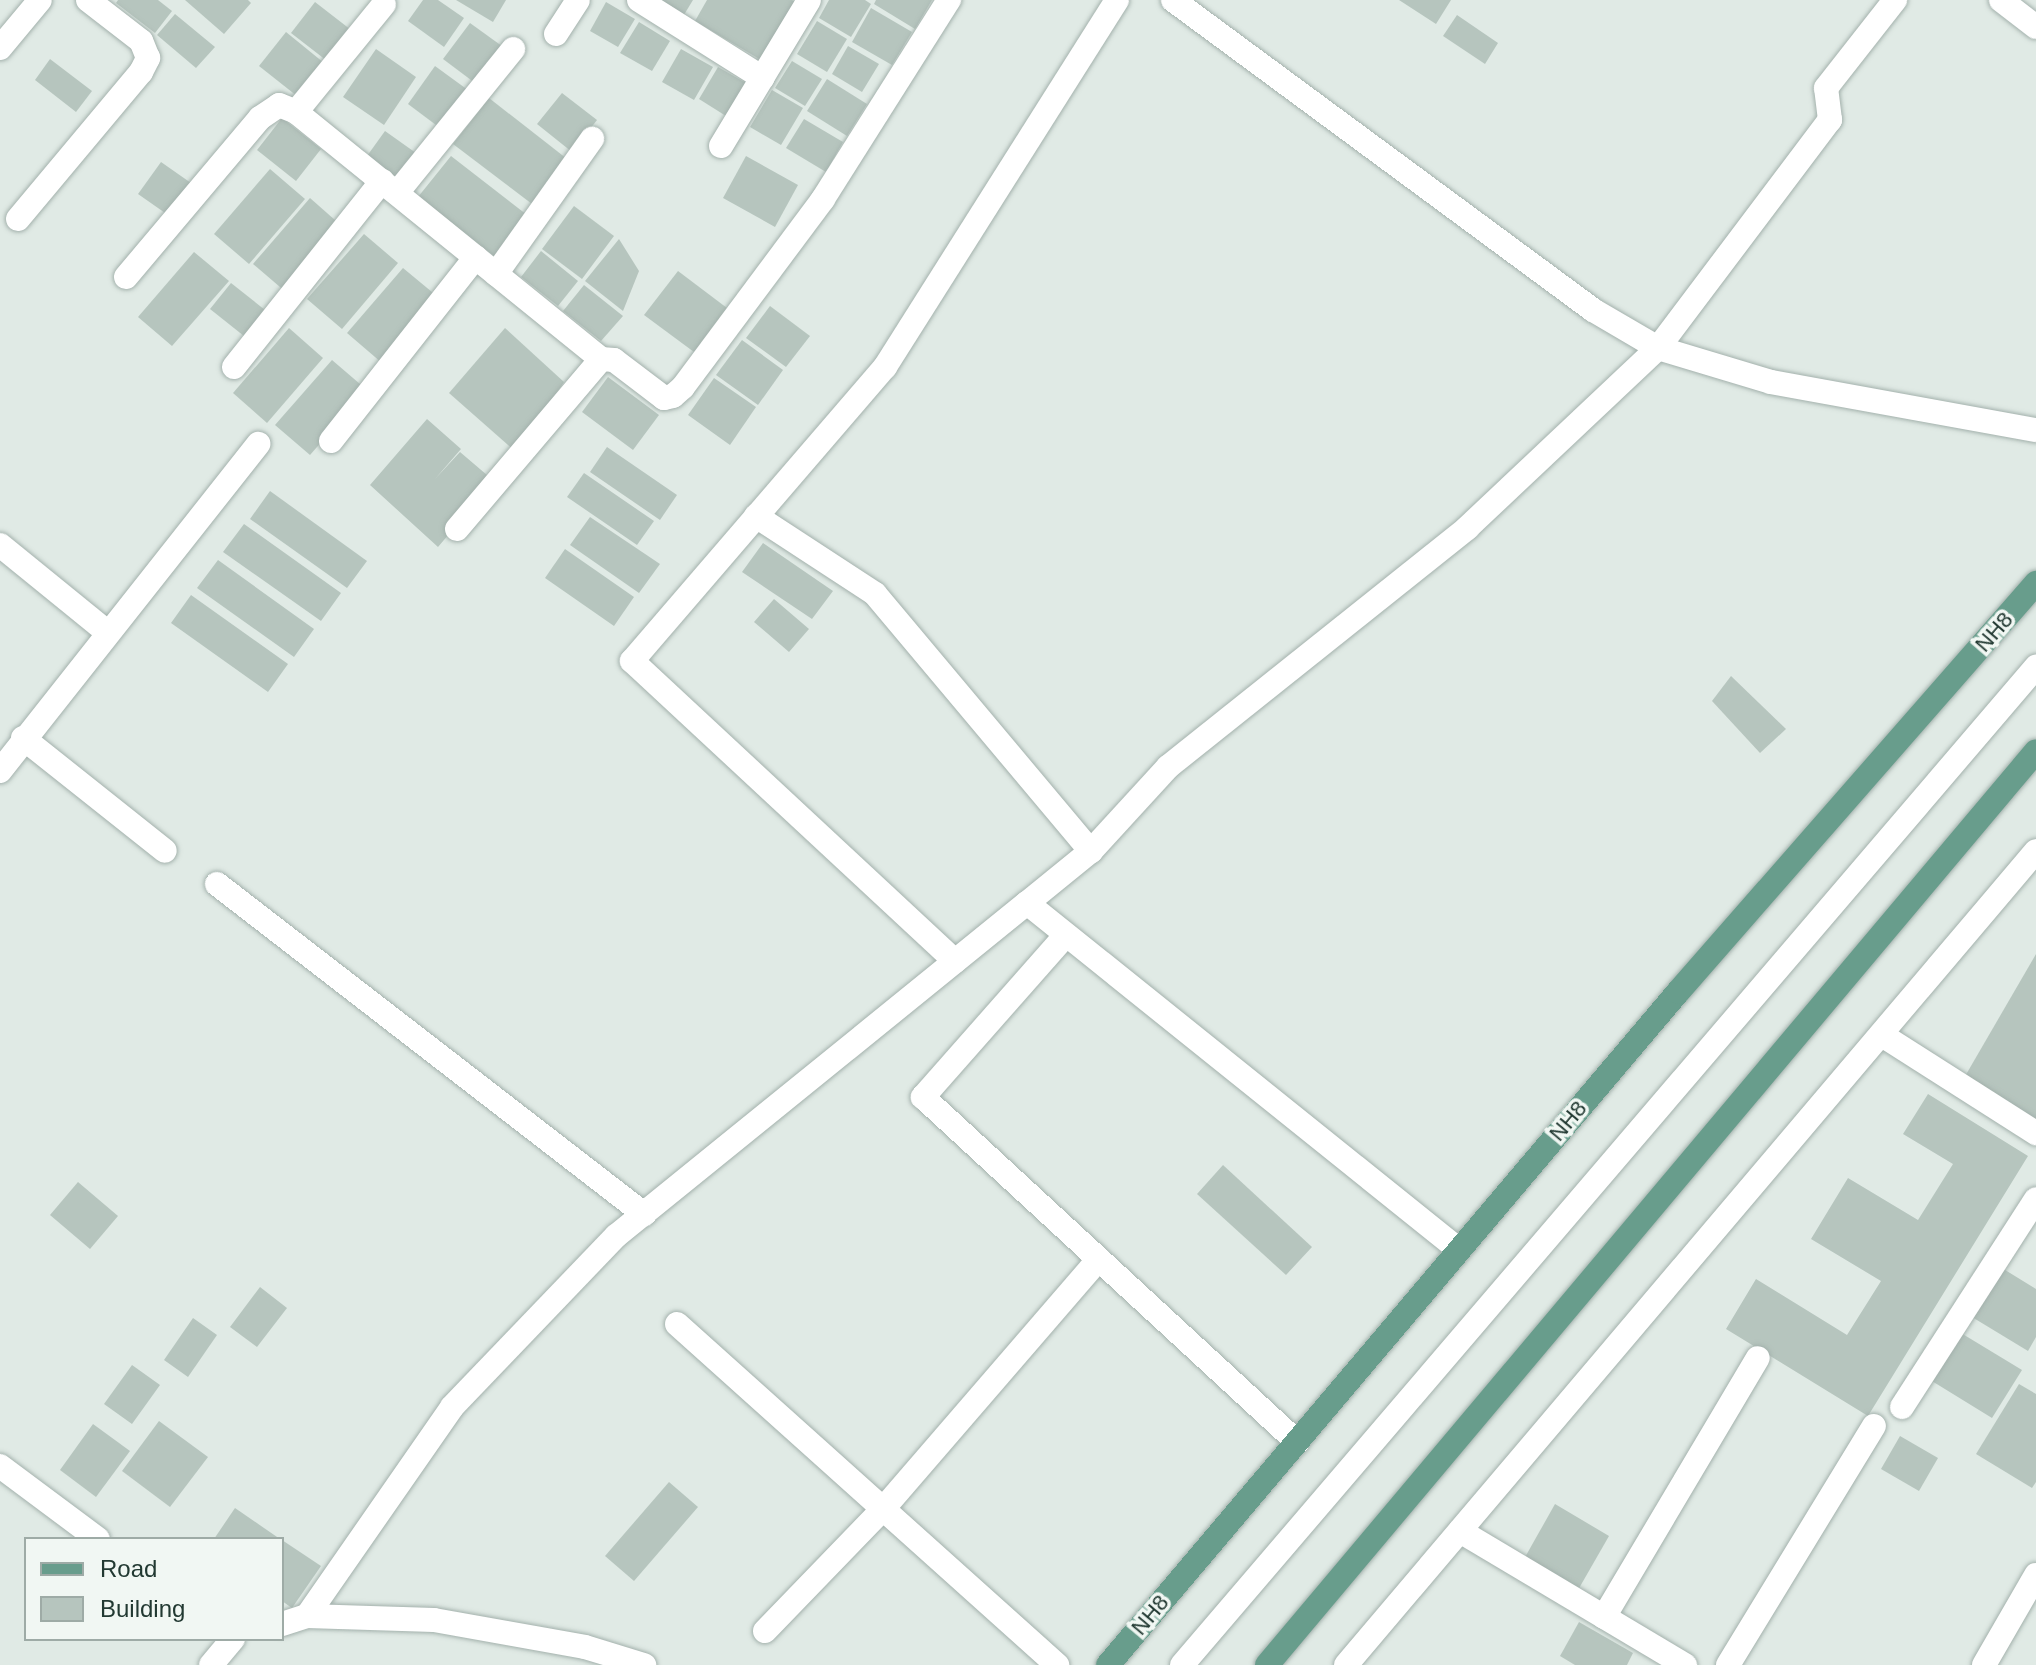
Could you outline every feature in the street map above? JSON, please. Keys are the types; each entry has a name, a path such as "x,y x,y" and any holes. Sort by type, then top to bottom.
{"main road":[{"name":"NH8","path":"1108,1665 1678,992 2036,583"},
{"path":"1267,1665 2036,751"}],"street":[{"path":"0,48 40,0"},
{"path":"556,34 578,0"},
{"path":"639,0 763,78"},
{"path":"721,146 809,0"},
{"path":"126,277 267,110 279,105 296,112 601,359 614,360 664,398 673,396 683,387 823,199 949,0"},
{"path":"955,961 632,661 885,367 1117,0"},
{"path":"1173,0 1593,310 1658,348 1771,382 2036,430"},
{"path":"307,1616 452,1407 616,1236 1091,851 1168,767 1467,528 1658,348 1830,120 1826,88 1895,0"},
{"path":"2001,0 2036,27"},
{"path":"18,219 141,72 148,58 141,41 93,1"},
{"path":"296,112 384,4"},
{"path":"234,367 513,49"},
{"path":"496,274 592,139"},
{"path":"331,441 476,257"},
{"path":"457,529 601,359"},
{"path":"0,771 258,444"},
{"path":"756,516 875,594 1091,851"},
{"path":"0,545 107,632"},
{"path":"1182,1665 2036,667"},
{"path":"23,738 165,851"},
{"path":"1346,1665 2036,851"},
{"path":"217,884 644,1214"},
{"path":"1027,903 1459,1250"},
{"path":"1065,936 923,1097 1297,1442"},
{"path":"1882,1035 2036,1133"},
{"path":"1902,1407 2036,1199"},
{"path":"765,1631 883,1509 1099,1259"},
{"path":"677,1324 1057,1665"},
{"path":"1604,1617 1758,1358"},
{"path":"1728,1665 1874,1426"},
{"path":"0,1466 95,1537"},
{"path":"1460,1531 1685,1665"},
{"path":"1984,1665 2036,1575"},
{"path":"284,1623 307,1616 434,1620 585,1647 644,1665"},
{"path":"211,1665 231,1641"}],"building":[{"path":"118,0 158,0 172,11 155,33 116,3"},
{"path":"185,0 248,0 251,3 224,34"},
{"path":"423,0 438,0 464,18 444,47 408,21"},
{"path":"456,0 506,0 493,22"},
{"path":"653,0 693,0 682,18"},
{"path":"707,0 795,2 761,60 695,21"},
{"path":"829,0 865,0 871,4 851,37 819,18"},
{"path":"876,0 932,0 915,29 874,4"},
{"path":"1399,0 1451,0 1436,24"},
{"path":"315,2 355,33 331,64 291,33"},
{"path":"606,2 635,19 618,47 590,31"},
{"path":"871,8 912,32 892,65 852,42"},
{"path":"175,14 215,47 196,68 157,35"},
{"path":"1457,15 1498,43 1485,64 1443,36"},
{"path":"817,21 847,39 827,72 797,54"},
{"path":"639,22 670,41 652,71 620,53"},
{"path":"470,23 506,49 479,86 443,59"},
{"path":"286,32 329,67 302,100 259,66"},
{"path":"848,46 879,64 862,92 832,74"},
{"path":"376,49 416,77 384,125 343,97"},
{"path":"681,49 713,67 694,100 662,82"},
{"path":"50,59 92,91 76,112 35,80"},
{"path":"792,61 822,79 805,106 775,88"},
{"path":"435,66 472,93 444,131 408,104"},
{"path":"718,67 746,83 726,116 699,99"},
{"path":"827,79 867,104 847,136 807,111"},
{"path":"772,90 803,108 781,145 750,127"},
{"path":"562,93 597,120 572,152 537,124"},
{"path":"489,98 571,162 536,207 453,144"},
{"path":"282,118 321,149 296,181 257,150"},
{"path":"804,119 843,142 826,172 786,148"},
{"path":"385,131 423,158 404,183 367,156"},
{"path":"451,156 531,218 499,260 418,197"},
{"path":"746,156 798,185 775,227 723,198"},
{"path":"161,162 191,183 168,215 138,194"},
{"path":"270,169 305,199 249,264 214,234"},
{"path":"310,198 344,228 287,293 253,264"},
{"path":"574,206 614,236 582,279 542,249"},
{"path":"364,234 398,263 342,329 307,299"},
{"path":"619,239 639,271 623,311 585,281"},
{"path":"541,251 578,281 558,306 521,277"},
{"path":"194,252 229,281 172,346 138,317"},
{"path":"403,268 438,297 382,363 347,333"},
{"path":"678,271 727,308 694,352 644,315"},
{"path":"231,283 270,314 249,340 210,309"},
{"path":"584,285 623,316 601,341 563,311"},
{"path":"770,306 810,336 786,367 746,338"},
{"path":"289,328 323,358 267,423 233,393"},
{"path":"505,328 564,382 517,453 449,393"},
{"path":"742,340 783,370 758,405 716,375"},
{"path":"332,360 367,390 310,455 275,425"},
{"path":"608,377 659,415 633,450 582,412"},
{"path":"714,378 756,407 730,445 688,415"},
{"path":"427,419 461,449 435,479 460,452 494,481 438,547 370,485"},
{"path":"607,447 677,495 660,520 590,472"},
{"path":"584,473 654,521 637,545 567,497"},
{"path":"270,491 367,561 347,588 250,519"},
{"path":"590,517 660,564 639,593 570,545"},
{"path":"244,524 341,593 321,621 223,552"},
{"path":"763,543 833,591 812,619 742,572"},
{"path":"565,549 634,597 614,626 545,578"},
{"path":"218,560 314,629 294,657 197,588"},
{"path":"191,595 288,664 268,692 171,623"},
{"path":"774,599 809,629 789,652 754,622"},
{"path":"1731,676 1786,729 1760,753 1712,701"},
{"path":"2036,954 2036,1120 1964,1078"},
{"path":"1928,1094 2028,1156 1868,1416 1726,1329 1756,1279 1847,1335 1881,1281 1811,1239 1848,1178 1918,1220 1953,1164 1903,1134"},
{"path":"1223,1165 1312,1247 1286,1275 1197,1194"},
{"path":"78,1182 118,1216 90,1249 50,1215"},
{"path":"1997,1265 2036,1289 2036,1337 2028,1351 1967,1314"},
{"path":"260,1287 287,1308 257,1347 230,1327"},
{"path":"193,1318 217,1335 188,1377 164,1360"},
{"path":"1956,1330 2022,1370 1992,1418 1927,1378"},
{"path":"132,1365 160,1385 132,1424 104,1404"},
{"path":"2019,1384 2036,1394 2036,1482 2032,1488 1976,1454"},
{"path":"159,1421 208,1457 170,1507 122,1471"},
{"path":"93,1424 130,1451 96,1497 60,1470"},
{"path":"1900,1436 1938,1458 1919,1491 1881,1469"},
{"path":"669,1482 698,1507 634,1581 605,1556"},
{"path":"1555,1504 1609,1536 1578,1590 1524,1559"},
{"path":"235,1508 277,1537 215,1537"},
{"path":"284,1541 321,1566 292,1608 284,1602"},
{"path":"1579,1622 1633,1653 1627,1665 1575,1665 1560,1656"}]}
